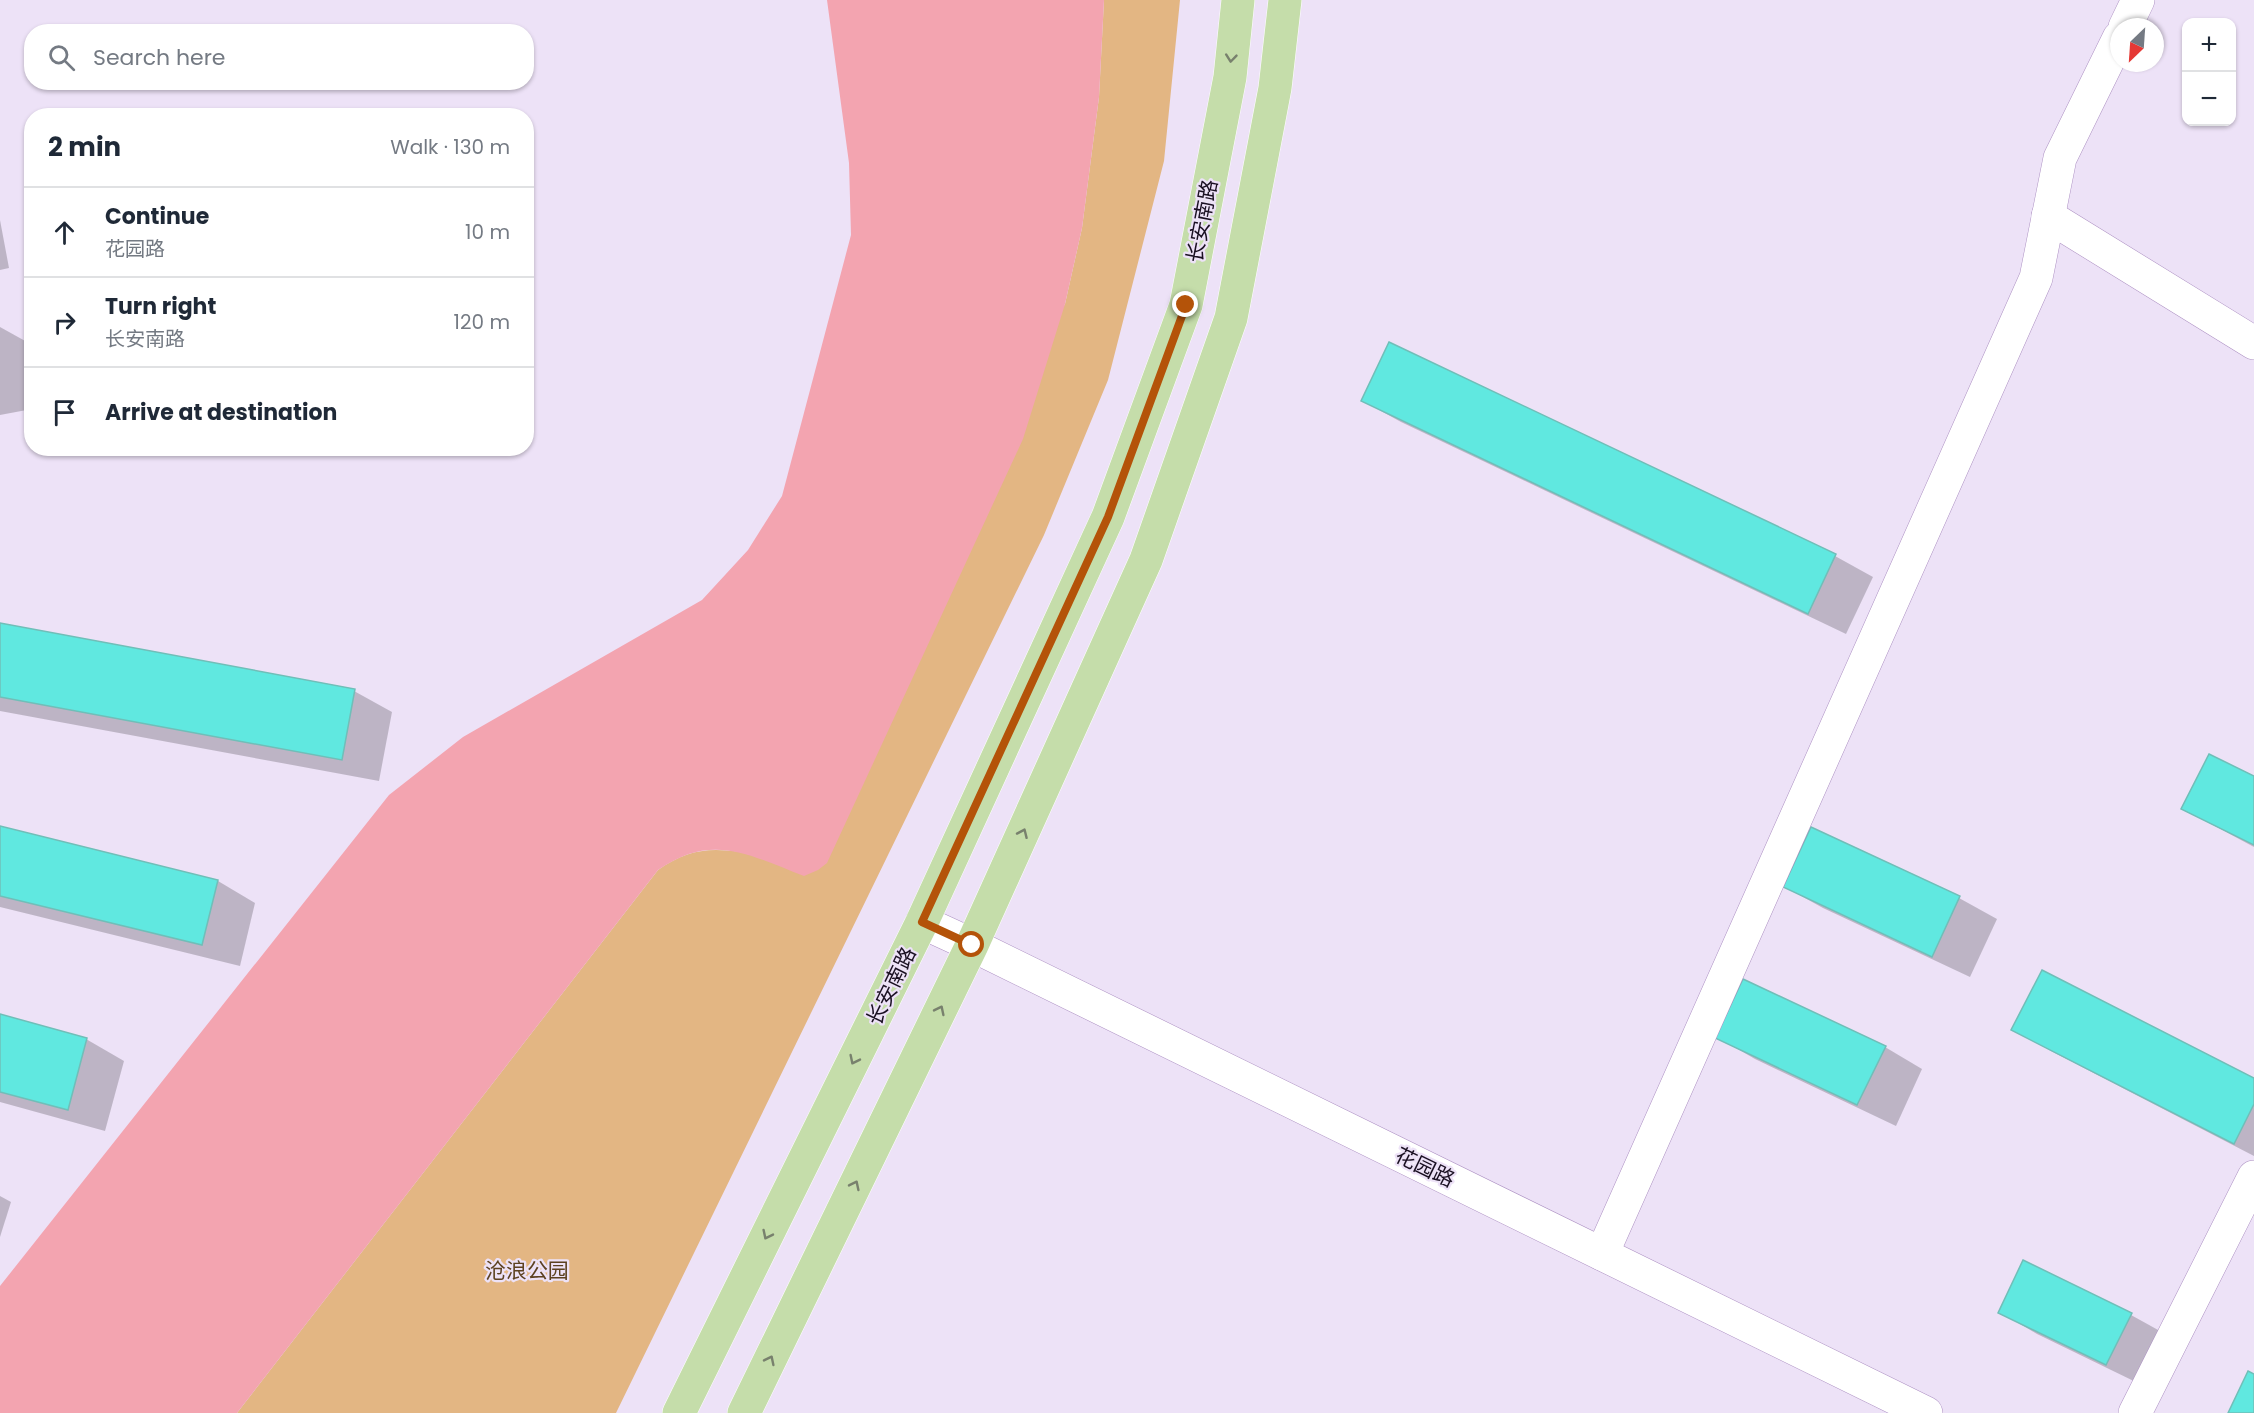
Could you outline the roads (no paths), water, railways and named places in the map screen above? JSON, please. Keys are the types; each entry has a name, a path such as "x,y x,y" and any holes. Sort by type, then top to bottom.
{"main road":[{"name":"长安南路","path":"679,1413 922,922 1108,517 1186,305 1230,77 1238,0"},
{"path":"744,1413 972,945 1146,560 1231,318 1275,88 1285,0"}],"street":[{"path":"2129,18 2138,0"},
{"path":"1602,1254 2036,278 2061,158 2110,57"},
{"path":"2049,216 2254,343"},
{"name":"花园路","path":"922,922 1926,1413"},
{"path":"2135,1413 2254,1177"}],"park label":[{"name":"沧浪公园","path":"527,1270"}]}
